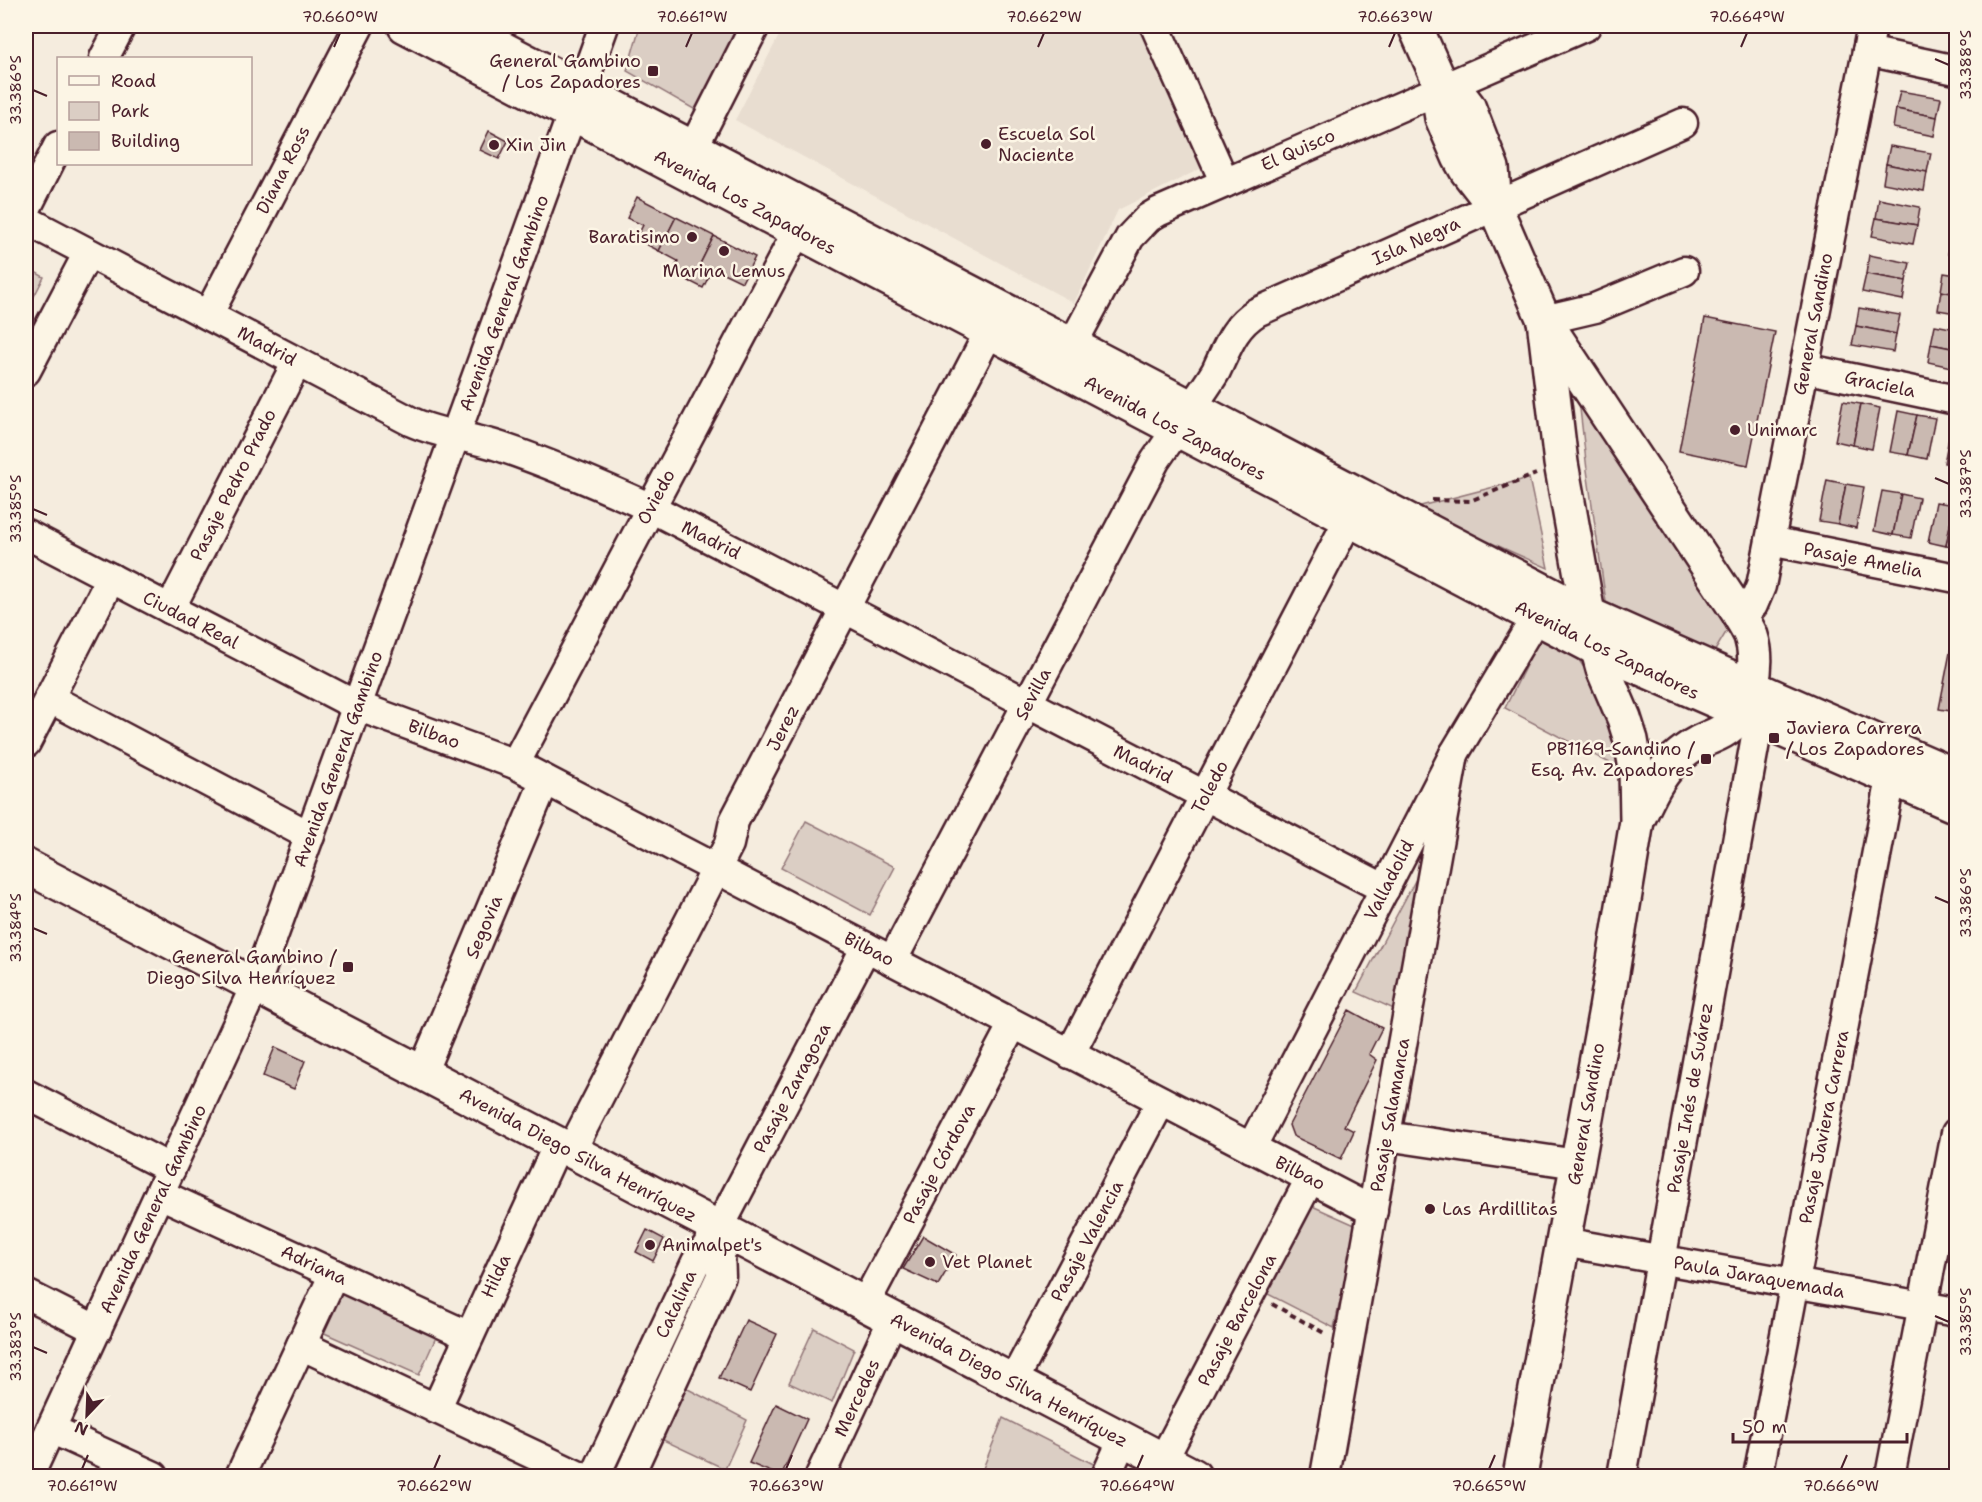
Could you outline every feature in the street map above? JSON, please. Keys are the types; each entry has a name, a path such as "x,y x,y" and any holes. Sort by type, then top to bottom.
{"main road":[{"name":"Avenida Los Zapadores","path":"405,26 577,101 693,148 995,319 1184,418 1588,614 1750,706 1891,778 1956,807"},
{"name":"Avenida Los Zapadores","path":"459,26 577,101 798,230 995,319 1072,345 1184,418 1349,519 1597,649 1750,706 1956,776"},
{"path":"1415,26 1442,87 1439,109 1450,137 1467,171 1495,207 1544,320 1745,624 1754,653 1750,706"},
{"name":"General Sandino","path":"1520,1476 1606,1009 1637,821 1636,769 1631,740 1624,717 1603,669 1588,614 1561,463 1544,320"},
{"path":"1554,400 1590,388"},
{"name":"General Sandino","path":"1637,821 1660,776 1671,763 1699,742 1715,736 1731,725 1750,706"},
{"name":"Avenida Diego Silva Henríquez","path":"26,866 1194,1476"}],"street":[{"path":"105,57 121,26"},
{"name":"Diana Ross","path":"208,315 359,26"},
{"name":"Avenida General Gambino","path":"29,1476 255,986 604,26"},
{"path":"693,148 754,26"},
{"path":"1155,26 1225,183"},
{"name":"El Quisco","path":"1072,345 1130,237 1138,226 1158,212 1586,26"},
{"path":"1869,38 1956,70"},
{"name":"General Sandino","path":"1745,624 1758,597 1770,541 1869,38"},
{"name":"Isla Negra","path":"1184,418 1214,373 1236,330 1249,317 1683,123"},
{"path":"26,209 57,148"},
{"name":"Madrid","path":"26,220 412,422 455,436 479,440 545,463 651,508 1385,889"},
{"name":"Oviedo","path":"515,764 798,230"},
{"path":"26,371 88,253"},
{"path":"1544,320 1595,308 1684,271"},
{"name":"Jerez","path":"565,1148 729,844 734,821 995,319"},
{"name":"Pasaje Pedro Prado","path":"170,609 297,362"},
{"name":"Graciela","path":"1804,368 1956,400"},
{"name":"Sevilla","path":"892,961 1155,461 1184,418"},
{"name":"Toledo","path":"1070,1054 1349,519"},
{"name":"Ciudad Real","path":"26,534 357,706"},
{"name":"Pasaje Amelia","path":"1770,541 1956,578"},
{"path":"26,743 111,579"},
{"name":"Valladolid","path":"1251,1148 1454,754 1536,617"},
{"path":"49,698 310,836"},
{"name":"Bilbao","path":"357,706 515,764 1372,1211"},
{"name":"Pasaje Inés de Suárez","path":"1622,1476 1660,1260 1750,706"},
{"name":"Pasaje Salamanca","path":"1325,1476 1454,754"},
{"name":"Pasaje Javiera Carrera","path":"1758,1476 1891,778"},
{"name":"Segovia","path":"422,1073 545,780"},
{"name":"Pasaje Zaragoza","path":"719,1228 866,947"},
{"name":"Pasaje Córdova","path":"864,1304 1013,1024"},
{"name":"Adriana","path":"26,1094 165,1181 334,1274 469,1336"},
{"name":"Pasaje Valencia","path":"1013,1382 1161,1101"},
{"path":"1890,1476 1956,1133"},
{"path":"1386,1136 1577,1164"},
{"name":"Hilda","path":"436,1409 469,1336 565,1148"},
{"name":"Pasaje Barcelona","path":"1163,1460 1310,1179"},
{"name":"Catalina","path":"595,1476 696,1262 719,1228"},
{"name":"Catalina","path":"629,1476 721,1276 719,1228"},
{"name":"Paula Jaraquemada","path":"1563,1242 1956,1312"},
{"path":"240,1476 334,1274"},
{"path":"26,1294 97,1330"},
{"name":"Mercedes","path":"820,1476 893,1319"},
{"path":"301,1345 579,1476"},
{"name":"Catalina","path":"650,1360 676,1373"},
{"path":"51,1429 154,1476"},
{"path":"1106,1476 1123,1439"}],"path":[{"path":"1425,500 1470,501 1561,463"},
{"path":"1251,1292 1348,1346"}],"shaded area":[{"name":"Escuela Sol Naciente","path":"784,26 1141,26 1204,167 1118,210 1074,303 735,120"}],"green space":[{"path":"640,26 739,26 699,112 627,71"},
{"path":"26,267 44,277 26,312"},
{"path":"1579,400 1728,629 1713,654 1606,602"},
{"path":"1529,478 1548,568 1413,508"},
{"path":"1540,637 1573,651 1623,726 1621,769 1505,708"},
{"path":"806,821 895,867 870,915 781,868"},
{"path":"1426,860 1396,1010 1356,992"},
{"path":"1310,1205 1357,1226 1334,1328 1264,1292"},
{"path":"338,1291 437,1335 419,1375 320,1331"},
{"path":"814,1328 854,1349 832,1403 789,1383"},
{"path":"686,1388 747,1420 725,1469 659,1438"},
{"path":"1003,1418 1117,1476 980,1476"}],"building":[{"path":"1900,91 1941,98 1937,117 1896,109"},
{"path":"1896,109 1937,117 1934,136 1893,128"},
{"name":"Xin Jin","path":"489,131 508,141 499,159 480,150"},
{"path":"1890,146 1931,153 1927,172 1886,164"},
{"path":"1886,164 1927,172 1924,191 1883,183"},
{"path":"637,197 676,217 659,251 636,239 643,225 627,218"},
{"path":"1879,199 1920,207 1917,225 1876,218"},
{"path":"676,217 714,236 691,282 673,273 678,261 659,251"},
{"path":"1956,217 1956,236 1952,235"},
{"path":"1876,218 1917,225 1913,244 1872,236"},
{"path":"1952,235 1956,236 1956,255 1948,254"},
{"path":"714,236 755,257 742,282 713,268 703,288 691,282"},
{"path":"1869,255 1910,263 1906,281 1866,274"},
{"path":"1944,273 1956,275 1956,294 1941,291"},
{"path":"1866,274 1906,281 1903,300 1862,292"},
{"path":"1941,291 1956,294 1956,313 1938,310"},
{"path":"1859,308 1900,315 1896,334 1856,326"},
{"path":"1705,318 1775,332 1748,465 1679,451"},
{"path":"1935,325 1956,329 1956,349 1931,344"},
{"path":"1856,326 1896,334 1893,352 1852,345"},
{"path":"1931,344 1956,349 1956,368 1928,362"},
{"path":"1843,401 1861,404 1853,445 1835,441"},
{"path":"1861,404 1880,408 1872,449 1853,445"},
{"path":"1898,411 1917,415 1908,455 1890,452"},
{"path":"1917,415 1935,418 1927,459 1908,455"},
{"path":"1952,423 1956,423 1956,465 1944,463"},
{"path":"1827,480 1846,484 1838,524 1819,521"},
{"path":"1846,484 1864,487 1856,528 1838,524"},
{"path":"1882,491 1901,494 1893,535 1874,531"},
{"path":"1901,494 1919,498 1911,538 1893,535"},
{"path":"1936,502 1954,505 1946,546 1928,542"},
{"path":"1954,505 1956,506 1956,548 1946,546"},
{"path":"1956,622 1956,712 1939,709"},
{"path":"1349,1010 1382,1028 1369,1054 1377,1060 1344,1126 1354,1131 1341,1159 1293,1136 1289,1125"},
{"path":"275,1047 305,1061 294,1089 263,1076"},
{"name":"Animalpet's","path":"647,1230 664,1239 653,1261 636,1252"},
{"name":"Vet Planet","path":"923,1236 956,1255 938,1285 903,1269"},
{"path":"746,1320 777,1334 750,1392 719,1378"},
{"path":"776,1404 807,1419 781,1476 749,1463"}],"place":[{"name":"General Gambino / Los Zapadores","path":"653,71"},
{"name":"Escuela Sol Naciente","path":"986,144"},
{"name":"Xin Jin","path":"494,145"},
{"name":"Baratisimo","path":"692,237"},
{"name":"Marina Lemus","path":"724,251"},
{"name":"Unimarc","path":"1735,430"},
{"name":"Javiera Carrera / Los Zapadores","path":"1774,738"},
{"name":"PB1169-Sandino / Esq. Av. Zapadores","path":"1706,759"},
{"name":"General Gambino / Diego Silva Henríquez","path":"348,967"},
{"name":"Las Ardillitas","path":"1430,1209"},
{"name":"Animalpet's","path":"650,1245"},
{"name":"Vet Planet","path":"930,1262"}]}
